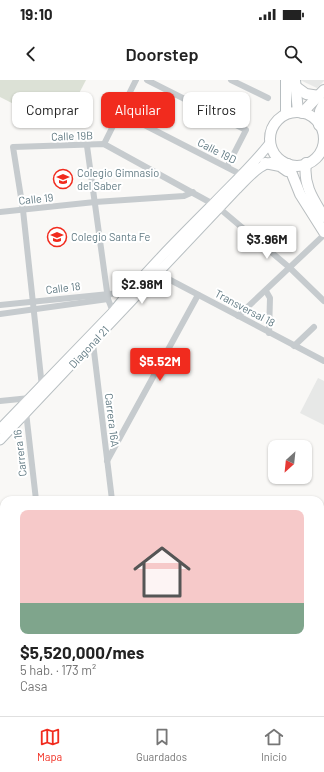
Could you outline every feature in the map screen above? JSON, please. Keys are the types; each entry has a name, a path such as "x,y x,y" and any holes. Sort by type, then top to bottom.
{"main road":[{"path":"286,80 286,114"},
{"path":"295,83 300,112"},
{"path":"295,83 306,94 322,97"},
{"path":"322,97 320,111 323,142 321,149 313,160 306,164 294,165 285,162 274,153 270,143 272,129 280,118 286,114 300,112 322,97"},
{"path":"300,112 315,119 322,128"},
{"name":"Diagonal 21","path":"0,429 34,399 92,343 157,273 270,143"},
{"path":"265,163 285,162"},
{"path":"285,162 300,194 324,234"},
{"path":"265,163 280,166 292,177"},
{"name":"Diagonal 21","path":"0,440 34,399 113,312 129,292 216,206 265,163"},
{"path":"306,164 305,177 309,193 324,217"}],"street":[{"path":"130,92 136,80"},
{"path":"147,80 246,130 227,167"},
{"path":"231,80 268,98"},
{"path":"104,144 112,128"},
{"name":"Calle 19D","path":"150,128 242,175"},
{"name":"Calle 19B","path":"13,147 87,146 104,144 216,206 290,268 324,301"},
{"path":"87,146 107,296 113,312"},
{"name":"Carrera 16","path":"13,147 23,210 33,301 36,496"},
{"name":"Calle 19","path":"0,212 95,202 184,196 193,192"},
{"path":"238,316 266,291 324,234"},
{"name":"Transversal 18","path":"157,273 294,346 324,360"},
{"path":"266,291 270,298 269,332"},
{"name":"Calle 18","path":"0,314 33,310 129,292"},
{"path":"108,461 198,295"},
{"name":"Calle 18","path":"0,305 33,301 107,296"},
{"path":"294,346 314,327"},
{"name":"Carrera 16A","path":"92,343 112,496"},
{"path":"0,401 34,399"}],"shaded area":[{"path":"0,80 86,80 80,92 12,92 12,103 0,97"},
{"path":"300,80 324,80 324,81 317,88"},
{"path":"318,378 324,381 324,425 300,413"}],"place":[{"name":"Colegio Gimnasio del Saber","path":"63,179"},
{"name":"Colegio Santa Fe","path":"57,237"}]}
